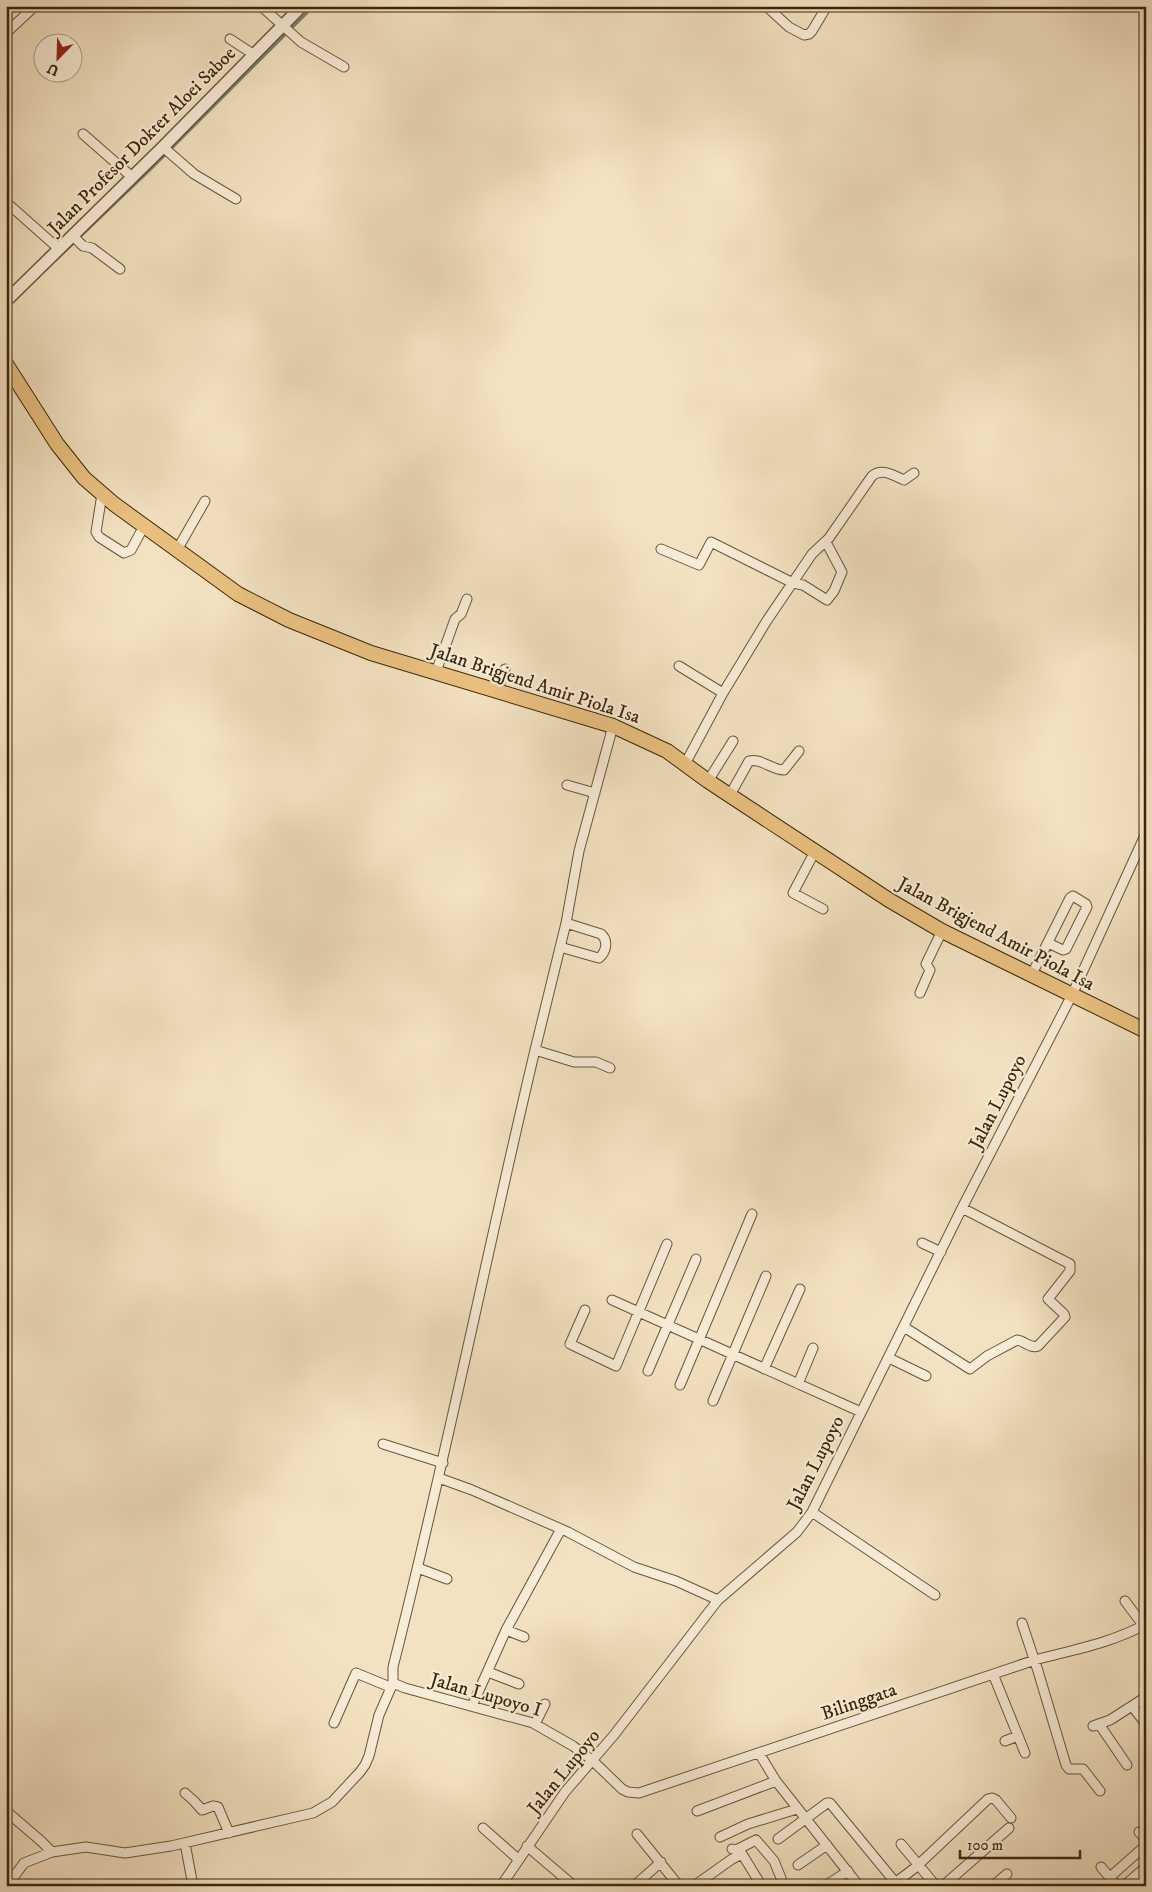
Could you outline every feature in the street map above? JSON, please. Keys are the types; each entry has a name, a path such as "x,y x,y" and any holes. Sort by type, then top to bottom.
{"main road":[{"name":"Jalan Brigjend Amir Piola Isa","path":"6,364 57,444 84,478 144,526 238,594 289,620 371,653 613,726 656,745 889,900 942,931 1146,1031"}],"street":[{"path":"6,33 36,6"},
{"name":"Jalan Profesor Dokter Aloei Saboe","path":"6,301 59,249 76,239 132,177 166,151 254,54 285,26 302,6"},
{"path":"766,6 789,26 806,35 812,31 827,6"},
{"path":"262,7 312,50 344,67"},
{"path":"230,39 254,54"},
{"path":"83,134 132,177"},
{"path":"166,151 194,174 236,199"},
{"path":"6,202 59,249"},
{"path":"76,239 84,246 92,248 120,269"},
{"path":"685,764 723,693 766,622 812,554 826,542 875,473 886,473 904,480 914,473"},
{"path":"102,494 96,532 99,538 127,553 131,550 144,526"},
{"path":"177,550 206,501"},
{"path":"661,549 699,565 711,542 793,583 803,585 825,600 828,599 839,581 842,572 826,542"},
{"path":"436,672 455,619 461,614 467,600"},
{"path":"679,666 723,693"},
{"path":"497,691 505,669"},
{"path":"7,1886 24,1863 52,1852 86,1847 125,1853 185,1844 313,1813 332,1802 365,1765 378,1715 392,1685 393,1667 443,1463 496,1216 566,922 579,851 613,726"},
{"path":"708,781 733,741"},
{"path":"730,795 749,761 756,760 784,770 799,751"},
{"path":"567,786 595,793"},
{"name":"Jalan Lupoyo","path":"501,1886 565,1792 630,1715 718,1600 797,1532 812,1512 962,1208 1072,995 1146,833"},
{"path":"815,851 793,893 823,909"},
{"path":"1031,976 1071,896 1086,904 1087,907 1066,949 1063,950 1048,943"},
{"path":"560,947 595,958 599,958 605,952 605,937 566,922"},
{"path":"920,993 930,970 926,964 942,931"},
{"path":"535,1050 574,1062 596,1062 610,1068"},
{"path":"904,1327 970,1369 986,1356 1017,1340 1035,1347 1038,1346 1065,1318 1064,1314 1048,1299 1070,1271 1071,1267 1068,1262 1023,1241 962,1208"},
{"path":"680,1385 752,1214"},
{"path":"922,1243 941,1252"},
{"path":"585,1310 570,1344 616,1366 667,1244"},
{"path":"648,1371 696,1259"},
{"path":"713,1400 766,1276"},
{"path":"764,1369 800,1290"},
{"path":"612,1300 861,1412"},
{"path":"798,1384 813,1348"},
{"path":"889,1358 926,1376"},
{"path":"384,1444 443,1463"},
{"path":"439,1478 472,1490 561,1530 634,1567 676,1581 718,1600"},
{"path":"812,1512 935,1595"},
{"path":"472,1706 506,1630 561,1530"},
{"path":"418,1568 447,1579"},
{"path":"1126,1601 1145,1624"},
{"path":"1022,1623 1037,1665 1066,1765 1069,1769 1083,1768 1100,1791"},
{"name":"Bilinggata","path":"592,1760 622,1789 628,1792 640,1793 1037,1665 1120,1636 1145,1624"},
{"path":"506,1630 524,1637"},
{"path":"488,1672 519,1684"},
{"name":"Jalan Lupoyo I","path":"334,1723 356,1673 392,1685 535,1724 573,1746 592,1760"},
{"path":"995,1677 1025,1753"},
{"path":"1127,1765 1096,1725 1110,1720 1146,1697"},
{"path":"535,1724 544,1704"},
{"path":"1132,1706 1146,1724"},
{"path":"1005,1741 1018,1736"},
{"path":"760,1755 776,1781 859,1886"},
{"path":"697,1811 776,1781"},
{"path":"185,1793 202,1810 213,1806 218,1807 229,1833"},
{"path":"778,1839 827,1803 833,1804 893,1884 919,1865 988,1800 992,1798 996,1800 1011,1818"},
{"path":"720,1836 748,1824 797,1808"},
{"path":"6,1812 52,1852"},
{"path":"483,1828 518,1859"},
{"path":"943,1886 1009,1828"},
{"path":"1139,1832 1146,1840"},
{"path":"637,1834 679,1886"},
{"path":"694,1886 706,1882 732,1859 737,1851 756,1840 774,1861 781,1878"},
{"path":"185,1844 193,1886"},
{"path":"901,1844 936,1886"},
{"path":"1110,1877 1146,1844"},
{"path":"798,1865 827,1845"},
{"path":"527,1846 574,1886"},
{"path":"737,1851 758,1881 755,1886"},
{"path":"634,1886 661,1862"},
{"path":"1101,1867 1117,1886"},
{"path":"1124,1886 1146,1867"},
{"path":"825,1886 848,1870"},
{"path":"993,1886 1007,1874"}],"waterway":[{"path":"56,260 151,169 314,6"}]}
